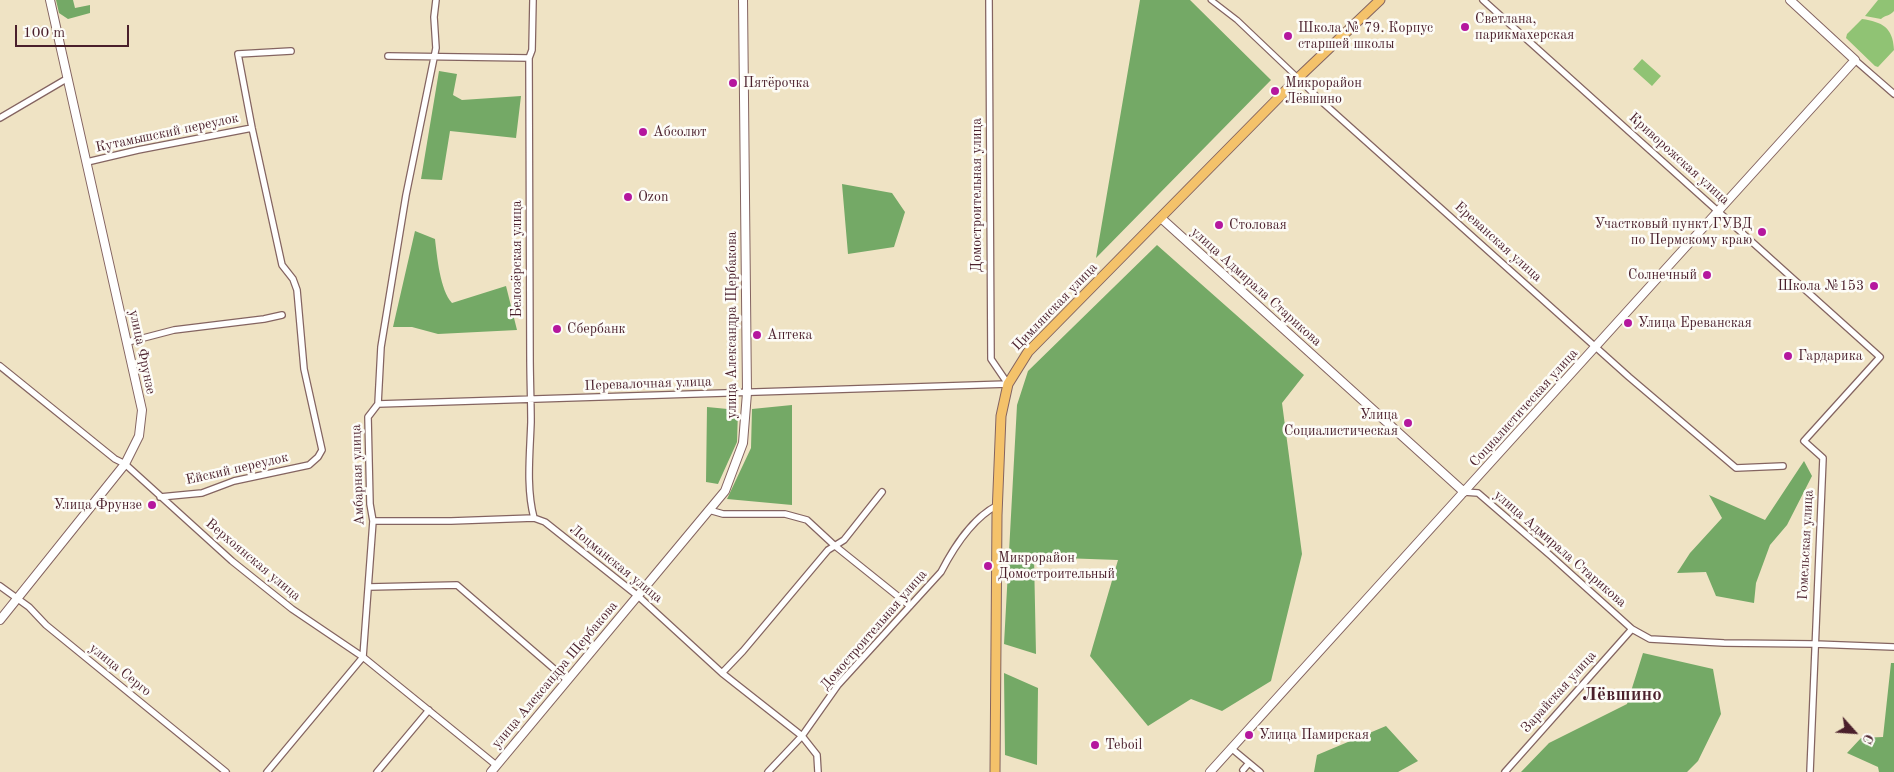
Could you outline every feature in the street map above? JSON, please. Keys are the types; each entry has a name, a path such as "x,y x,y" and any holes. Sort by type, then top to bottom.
{"main road":[{"name":"Цимлянская улица","path":"994,772 998,505 1002,416 1008,384 1028,352 1298,78 1380,0"}],"street":[{"name":"улица Фрунзе","path":"0,620 125,464 139,436 142,410 50,0"},
{"name":"Амбарная улица","path":"362,657 373,521 370,504 368,417 378,404 381,347 406,195 436,48 434,17 436,0"},
{"name":"Белозёрская улица","path":"533,0 532,50 529,58 531,506 534,518"},
{"name":"улица Александра Щербакова","path":"491,772 725,491 743,443 747,393 743,0"},
{"name":"Домостроительная улица","path":"989,0 990,359 1008,384"},
{"name":"Ереванская улица","path":"1211,0 1237,20 1298,78 1596,348 1736,468 1783,466"},
{"name":"Криворожская улица","path":"1483,0 1880,358"},
{"path":"1790,0 1894,94"},
{"path":"252,128 238,54 291,52"},
{"path":"388,56 529,58"},
{"name":"Социалистическая улица","path":"1210,772 1856,60"},
{"path":"0,118 68,78"},
{"name":"Кутамышский переулок","path":"87,162 252,128"},
{"name":"Ейский переулок","path":"160,497 202,493 234,481 309,464 318,457 322,450 304,369 297,290 293,279 282,265 252,128"},
{"name":"улица Адмирала Старикова","path":"1161,218 1464,492 1478,494 1551,556 1632,630 1658,641 1894,647"},
{"path":"128,342 174,330 282,315"},
{"name":"Гомельская улица","path":"1810,772 1823,458 1804,442 1880,358"},
{"name":"Верхоянская улица","path":"0,366 115,459 125,464 232,561 292,609 362,657 496,765"},
{"name":"Перевалочная улица","path":"378,404 1008,384"},
{"path":"722,673 744,651 828,550 844,540 882,492"},
{"name":"Домостроительная улица","path":"768,772 802,736 838,686 941,572 953,550 984,512 998,505"},
{"path":"710,510 723,514 785,514 807,520 834,546 910,606"},
{"path":"373,521 534,518"},
{"name":"Лоцманская улица","path":"534,518 545,522 638,596 722,673 802,736 817,755 818,772"},
{"path":"369,587 457,585 567,680"},
{"name":"улица Серго","path":"0,586 29,607 46,625 226,772"},
{"name":"Зарайская улица","path":"1505,772 1632,630"},
{"path":"267,772 362,657"},
{"path":"377,772 429,710"},
{"path":"1230,748 1260,772"},
{"path":"1243,770 1249,763"}],"green space":[{"path":"56,0 73,0 75,8 90,5 90,13 68,19 59,13"},
{"path":"1140,0 1190,0 1271,80 1096,258"},
{"path":"1878,0 1894,0 1894,11 1881,19 1865,16"},
{"path":"1862,19 1881,24 1889,31 1893,42 1894,50 1878,67 1846,38 1847,34"},
{"path":"1642,59 1661,76 1652,86 1633,69"},
{"path":"439,71 457,74 453,95 462,100 521,96 516,138 450,131 442,180 421,179"},
{"path":"842,184 892,193 905,212 894,247 848,254"},
{"path":"415,231 435,239 442,282 452,303 506,286 517,330 438,334 412,327 393,327"},
{"path":"1157,245 1304,375 1282,403 1302,554 1271,681 1222,711 1191,699 1148,726 1090,656 1118,560 1034,557 1036,654 1004,644 1017,405 1028,371"},
{"path":"792,405 792,505 727,499 751,448 752,409"},
{"path":"707,407 738,410 737,442 718,484 706,482"},
{"path":"1804,461 1812,476 1787,525 1770,545 1756,583 1754,603 1716,596 1706,572 1677,573 1690,553 1722,518 1709,495 1765,520"},
{"path":"1643,653 1713,669 1721,714 1698,761 1687,772 1521,772 1549,743 1627,704"},
{"path":"1891,663 1894,663 1894,772 1879,772 1878,767 1847,753 1861,738 1883,737"},
{"path":"1004,673 1038,688 1037,765 1005,755"},
{"path":"1386,726 1418,761 1398,772 1314,772 1317,755"}],"place":[{"name":"Светлана, парикмахерская","path":"1465,27"},
{"name":"Школа № 79. Корпус старшей школы","path":"1288,36"},
{"name":"Пятёрочка","path":"733,83"},
{"name":"Микрорайон Лёвшино","path":"1275,91"},
{"name":"Абсолют","path":"643,132"},
{"name":"Ozon","path":"628,197"},
{"name":"Столовая","path":"1219,225"},
{"name":"Участковый пункт ГУВД по Пермскому краю","path":"1762,232"},
{"name":"Солнечный","path":"1707,275"},
{"name":"Школа №153","path":"1874,286"},
{"name":"Улица Ереванская","path":"1628,323"},
{"name":"Сбербанк","path":"557,329"},
{"name":"Аптека","path":"757,335"},
{"name":"Гардарика","path":"1788,356"},
{"name":"Улица Социалистическая","path":"1408,423"},
{"name":"Улица Фрунзе","path":"152,505"},
{"name":"Микрорайон Домостроительный","path":"988,566"},
{"name":"Улица Памирская","path":"1249,735"},
{"name":"Teboil","path":"1095,745"}],"district":[{"name":"Лёвшино","path":"1622,695"}]}
